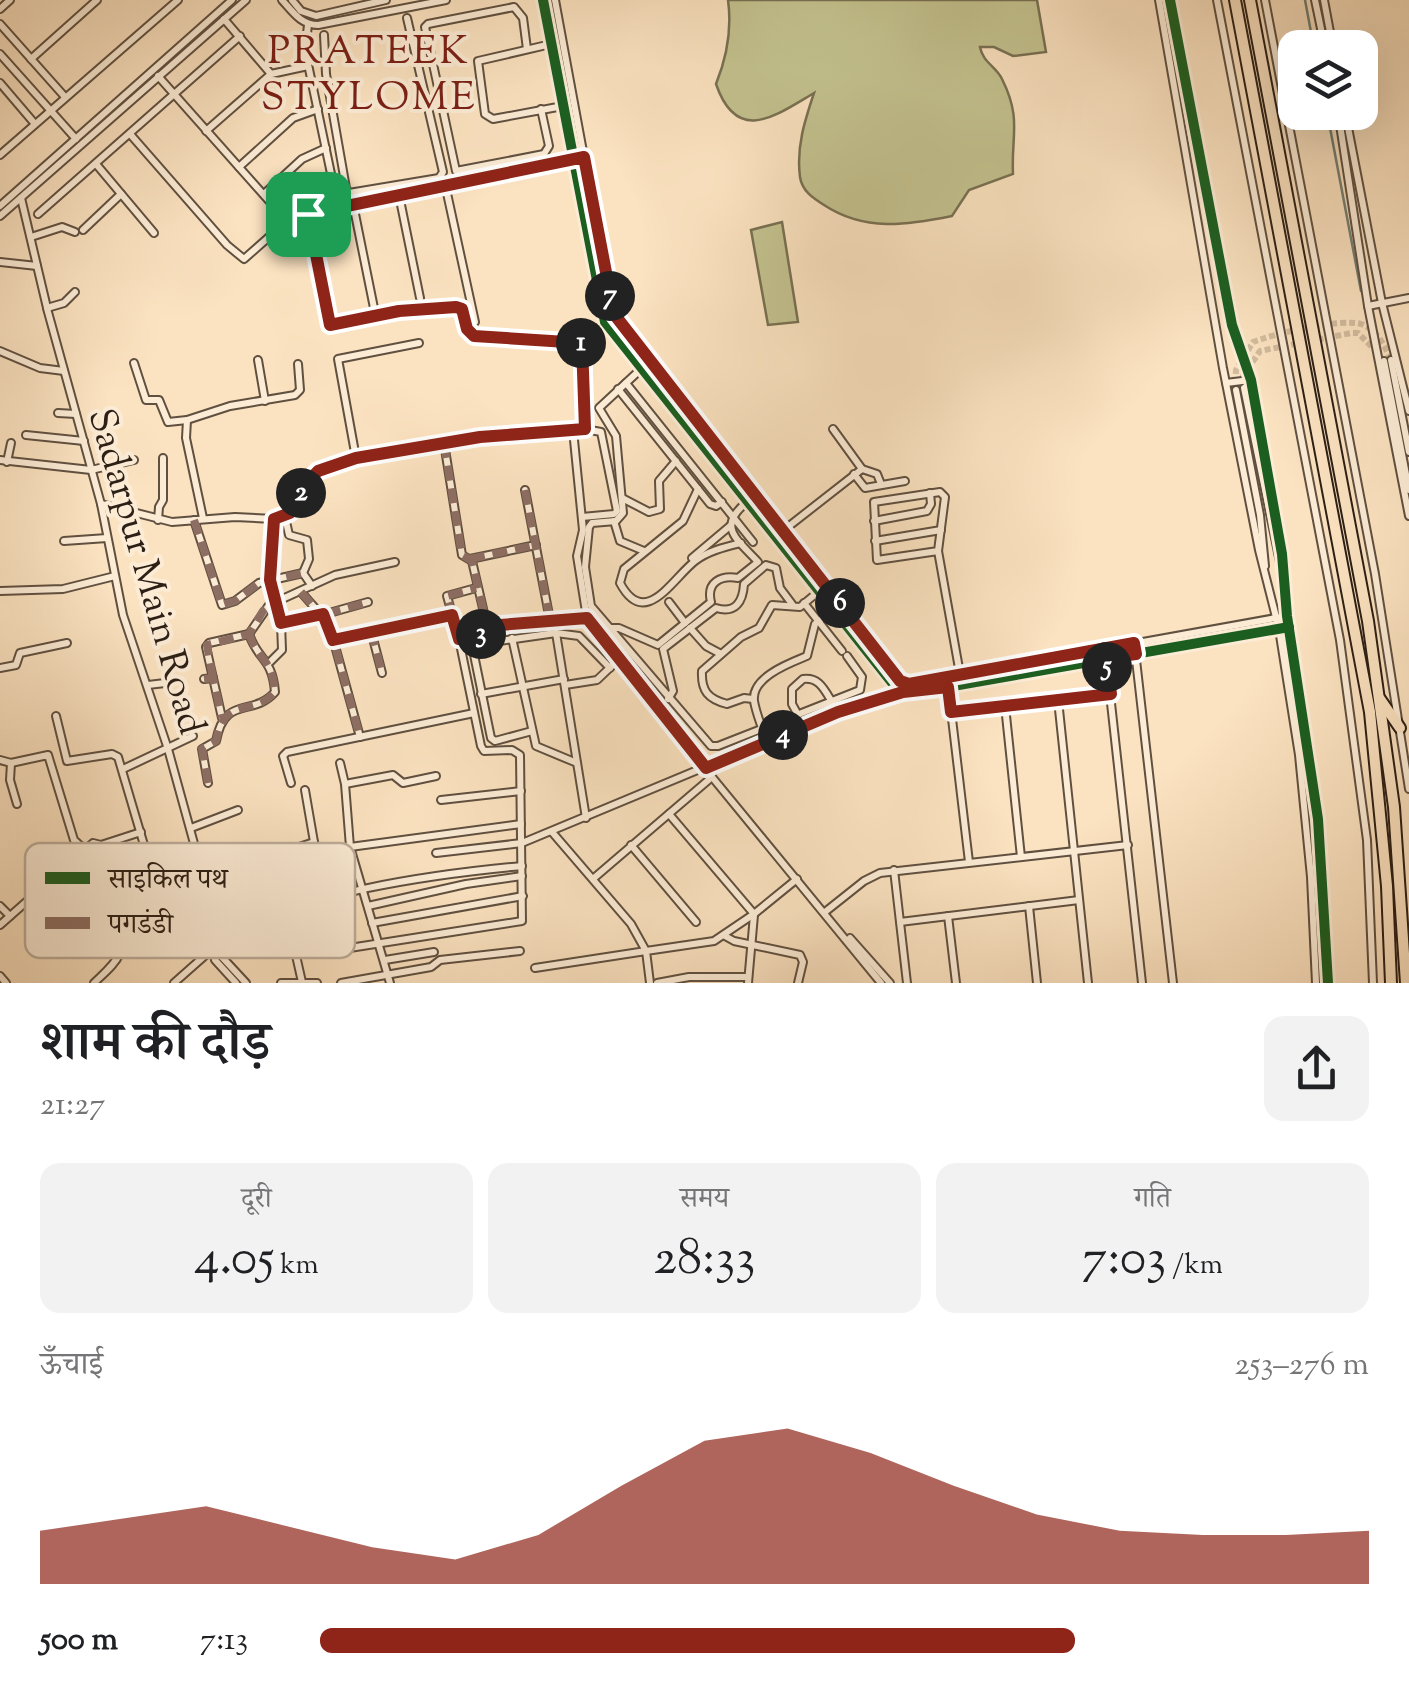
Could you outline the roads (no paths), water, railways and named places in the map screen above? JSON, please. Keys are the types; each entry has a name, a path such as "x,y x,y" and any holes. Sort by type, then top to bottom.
{"highway":[{"path":"1235,0 1370,712 1386,866 1390,983"},
{"path":"1250,0 1368,621 1394,808 1406,983"},
{"path":"1379,698 1400,728"},
{"path":"1403,918 1409,901"}],"street":[{"path":"0,9 10,0"},
{"path":"31,59 97,0"},
{"path":"0,155 178,0"},
{"path":"156,74 232,0"},
{"path":"0,206 246,0"},
{"path":"282,0 308,25"},
{"path":"292,0 301,11 316,16 386,0"},
{"path":"308,25 446,0"},
{"path":"542,0 606,322 832,610 900,683"},
{"path":"555,0 614,314 784,530 903,692"},
{"path":"1160,0 1226,384 1276,618 1299,755 1316,983"},
{"path":"1170,0 1232,325 1251,380 1283,570 1318,819 1328,983"},
{"path":"1217,0 1340,640 1367,840 1373,983"},
{"path":"1265,0 1375,574 1409,787"},
{"path":"1316,0 1322,30"},
{"path":"1324,0 1330,30"},
{"path":"527,49 523,18 514,7 425,27 456,170 544,154 549,146 541,109"},
{"path":"324,35 326,74 349,193 439,178 443,172 407,18"},
{"path":"224,19 271,74"},
{"path":"0,24 66,97"},
{"path":"308,25 305,50 338,207"},
{"path":"38,214 240,36"},
{"path":"551,44 478,61 485,114 493,119 563,106"},
{"path":"0,54 79,142"},
{"path":"206,130 271,74 308,66"},
{"path":"156,74 287,221"},
{"path":"1,87 36,124"},
{"path":"239,167 293,118 318,109"},
{"path":"1342,130 1368,306 1409,516"},
{"path":"1349,130 1382,304 1409,411"},
{"path":"130,134 242,258 247,258 287,221 308,214 584,157"},
{"path":"0,216 79,142"},
{"path":"264,194 302,160 326,148"},
{"path":"96,164 154,233"},
{"path":"445,184 474,322"},
{"path":"31,237 62,227 79,231 121,194"},
{"path":"399,195 420,298"},
{"name":"Sadarpur Main Road","path":"21,198 92,470 124,616 195,843"},
{"path":"353,204 374,308"},
{"path":"308,214 330,325 411,309 456,307 462,309 467,329 474,336 582,343 614,314"},
{"path":"0,262 37,266"},
{"path":"47,308 64,303 75,292"},
{"path":"1368,306 1409,298"},
{"path":"582,343 585,429"},
{"path":"356,458 338,360 418,344"},
{"path":"0,351 40,368 64,371"},
{"path":"258,360 265,402"},
{"path":"1409,452 1387,360 1409,490"},
{"path":"134,364 146,400 161,402 168,422 298,394 298,364"},
{"path":"641,369 599,408 616,436 623,513 614,521 590,524 586,558 589,603 711,746 861,688 862,676 804,603"},
{"path":"1226,384 1251,380"},
{"path":"622,386 753,542"},
{"path":"622,386 710,504 716,506 735,488"},
{"path":"1265,572 1266,556 1240,388 1275,553 1283,570"},
{"path":"58,412 76,414"},
{"path":"187,420 186,438 199,519 222,605 270,580 303,573"},
{"path":"100,504 172,522 274,519 284,517 295,507 304,486 318,471 356,458 516,433 585,429 601,432 617,510 614,514 582,517"},
{"path":"834,429 865,488 904,481"},
{"path":"574,430 583,530 577,556 587,618 881,983"},
{"path":"26,434 84,440"},
{"path":"11,443 4,461 92,470 134,460"},
{"path":"444,443 462,555 470,559 536,545"},
{"path":"622,498 648,512 660,509 660,481 678,457 686,458"},
{"path":"158,520 163,500 163,458"},
{"path":"784,530 858,471 876,474 881,484"},
{"path":"698,489 683,521 630,564 621,577 624,590 633,598 646,603 669,602 706,646 721,654"},
{"path":"524,490 550,620"},
{"path":"938,551 879,561 876,501 940,492 945,497 938,551 960,674"},
{"path":"874,521 927,511 932,504 930,493"},
{"path":"692,558 730,526 732,514 747,502"},
{"path":"284,517 289,536 307,540 309,559 303,573"},
{"path":"270,662 281,654 281,623 270,580 274,519"},
{"path":"614,521 618,538 645,552"},
{"path":"668,699 672,691 663,650 711,602 709,592 713,583 723,577 738,578 758,562 730,526"},
{"path":"875,541 940,530"},
{"path":"64,541 107,538"},
{"path":"658,600 699,558 741,542"},
{"path":"627,546 630,564"},
{"path":"470,559 487,626"},
{"path":"208,782 202,749 216,741 222,718 208,678 207,645 248,634 263,611 275,602 340,574 395,562"},
{"path":"609,628 619,628 658,645 716,608 730,610 739,604 743,586 766,565 776,566 780,588 792,604"},
{"path":"303,573 312,586"},
{"path":"0,591 63,589 115,576"},
{"path":"669,602 670,586"},
{"path":"355,948 520,922 524,917 520,755 512,750 484,751 447,596 476,588"},
{"path":"302,592 323,614 360,737"},
{"path":"704,668 741,637 759,628 772,605 800,607 818,592"},
{"path":"281,623 368,602"},
{"path":"766,742 754,699 760,685 782,665 808,656 818,621 832,610"},
{"path":"333,640 452,615"},
{"path":"900,683 1287,616"},
{"path":"459,639 478,636 487,626 587,618"},
{"path":"436,853 522,843 838,712 903,692 1289,627"},
{"path":"371,631 382,673"},
{"path":"532,731 493,741 472,646 556,633 579,636 610,668"},
{"path":"556,633 586,818"},
{"path":"222,718 272,696 276,687 270,662 248,634"},
{"path":"512,638 536,746 578,763"},
{"path":"0,668 16,665 20,653 67,643"},
{"path":"1134,643 1173,983"},
{"path":"706,646 702,674 708,696 727,704 754,699"},
{"path":"1106,658 1142,983"},
{"path":"481,694 522,686 597,680 619,659"},
{"path":"946,677 969,862"},
{"path":"798,715 792,704 792,689 802,679 820,683 832,702"},
{"path":"148,686 165,683"},
{"path":"951,712 1111,694"},
{"path":"1058,700 1088,982 1074,983"},
{"path":"1005,706 1021,856"},
{"path":"291,783 284,754 474,712"},
{"path":"56,716 69,762 116,754 144,843"},
{"path":"123,769 194,736"},
{"path":"0,760 11,763 65,752"},
{"path":"48,755 71,836 78,843"},
{"path":"11,763 10,780 17,804"},
{"path":"340,763 350,843"},
{"path":"345,784 393,774 403,783 436,776"},
{"path":"594,878 712,777"},
{"path":"305,790 314,842 311,843"},
{"path":"442,800 521,791"},
{"path":"191,828 238,810"},
{"path":"552,832 631,924 646,952 654,983 689,977 748,980 754,914 669,814"},
{"path":"355,846 521,824"},
{"path":"107,843 141,832"},
{"path":"632,845 696,922"},
{"path":"826,912 873,875 894,870 1128,845"},
{"path":"355,862 389,979"},
{"path":"355,890 436,875 522,866"},
{"path":"894,870 907,983"},
{"path":"368,906 522,876"},
{"path":"534,968 683,948 725,936 798,879"},
{"path":"372,922 523,896"},
{"path":"900,922 1079,900"},
{"path":"0,925 25,903"},
{"path":"0,906 10,916"},
{"path":"1028,906 1037,983"},
{"path":"948,916 956,983"},
{"path":"842,931 862,948 890,983"},
{"path":"725,936 800,955 803,962 798,983"},
{"path":"341,983 389,979 430,967 440,960 520,950"},
{"path":"385,960 434,952"},
{"path":"94,983 118,958"},
{"path":"174,983 205,958"},
{"path":"217,958 236,983"},
{"path":"222,958 246,983"},
{"path":"0,976 6,983"},
{"path":"281,983 317,983"}],"waterway":[{"path":"1305,0 1311,30"},
{"path":"1330,130 1361,291"}],"tunnel":[{"path":"1235,383 1236,370 1253,342 1323,325 1351,323 1367,327 1380,339 1391,360"},
{"path":"1244,386 1243,376 1260,351 1358,333 1377,352"}],"district":[{"name":"PRATEEK STYLOME","path":"369,72"}]}
